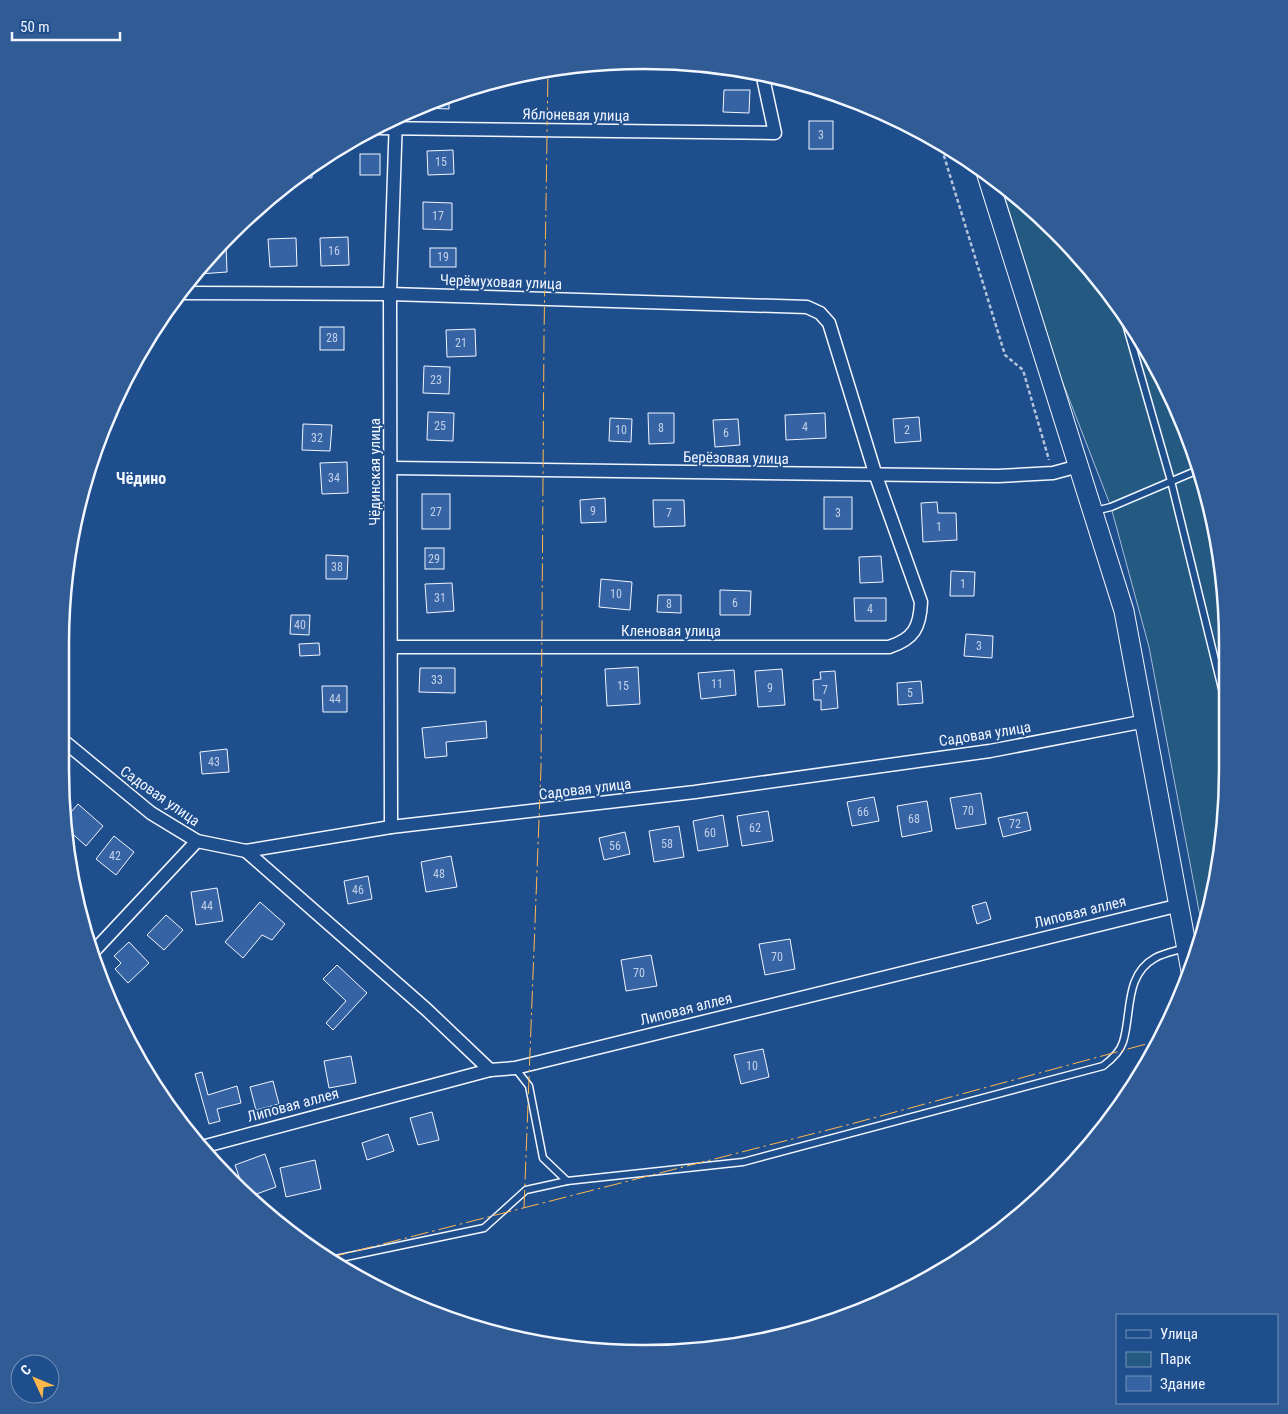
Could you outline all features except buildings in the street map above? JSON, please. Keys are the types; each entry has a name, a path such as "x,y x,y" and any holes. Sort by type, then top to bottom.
{"street":[{"name":"Яблоневая улица","path":"401,123 775,133 764,82"},
{"name":"Чёдинская улица","path":"391,827 392,468 390,294 396,125"},
{"path":"990,185 1124,611 1189,956"},
{"name":"Черёмуховая улица","path":"189,293 390,294 808,307 820,313 829,323 876,476"},
{"name":"Берёзовая улица","path":"392,468 876,476 998,476 1053,473 1079,466"},
{"name":"Кленовая улица","path":"392,647 890,647 902,643 912,634 920,620 921,602 876,476"},
{"name":"Садовая улица","path":"69,745 151,813 197,842 246,851 391,827 695,792 980,753 1146,722"},
{"path":"97,948 197,842"},
{"path":"246,851 427,1010 490,1070"},
{"name":"Липовая аллея","path":"208,1144 490,1070 515,1068 1180,905"}],"lane":[{"path":"1130,336 1172,481 1219,676"},
{"path":"1094,511 1111,507 1193,472"},
{"path":"340,1258 484,1228 526,1190 567,1181 742,1162 1103,1066 1114,1057 1123,1043 1130,993 1144,967 1155,958 1187,947"},
{"path":"515,1068 529,1086 543,1158 567,1181"}],"path":[{"path":"943,153 1005,355 1023,370 1053,473"}],"green space":[{"path":"1005,197 1051,237 1100,294 1122,324 1160,390 1189,459 1200,495 1214,569 1218,606 1219,644 1218,808 1214,845 1200,918 1149,647 1111,507 1061,378"}],"power":[{"path":"524,1208 541,768 548,77"},
{"path":"337,1256 851,1124 1150,1043"}],"district":[{"name":"Чёдино","path":"141,478"}]}
